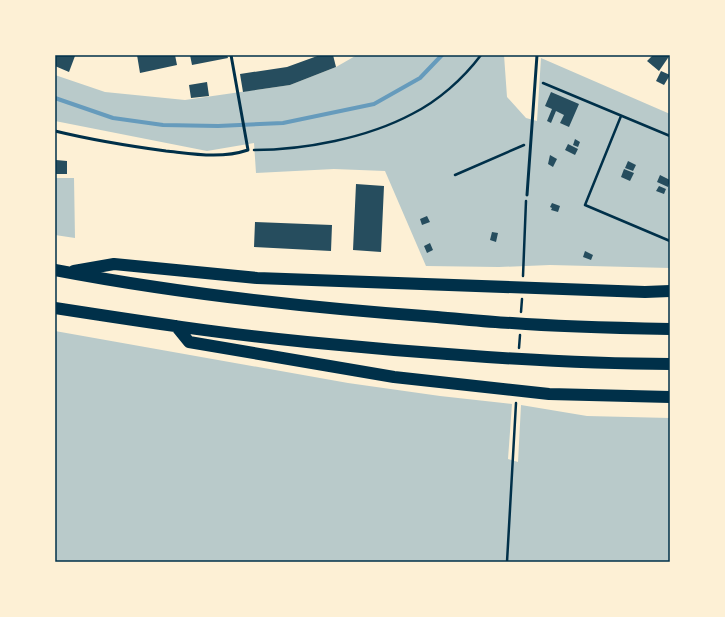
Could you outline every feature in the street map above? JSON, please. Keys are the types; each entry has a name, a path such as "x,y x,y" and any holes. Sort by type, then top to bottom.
{"highway":[{"path":"60,271 114,264 257,278 629,291 670,291"},
{"path":"60,271 215,296 344,310 511,323 585,327 670,329"},
{"path":"55,308 176,326 307,342 421,352 620,364 670,364"},
{"path":"176,326 189,342 394,377 549,394 670,397"}],"lane":[{"path":"55,131 87,139 198,155 224,156 248,150 231,55"},
{"path":"527,195 537,55"}],"path":[{"path":"248,150 274,150 345,139 379,128 412,114 446,91 481,55"},
{"path":"535,80 670,136"},
{"path":"621,116 585,205 670,241"},
{"path":"455,175 531,142"},
{"path":"522,282 527,195"},
{"path":"521,314 522,298"},
{"path":"518,354 520,330"},
{"path":"507,562 516,402"}],"shaded area":[{"path":"357,55 504,55 507,97 526,118 537,121 541,58 670,114 670,268 550,265 499,267 426,266 385,171 334,169 256,173 254,143 207,151 55,121 55,75 105,92 185,100 290,85 336,67"},
{"path":"55,178 74,178 75,238 55,235"},
{"path":"55,331 348,383 440,396 512,404 508,459 518,462 521,405 587,416 670,418 670,562 55,562"}],"building":[{"path":"55,55 75,56 69,72 55,66"},
{"path":"137,55 175,55 177,65 140,73"},
{"path":"190,55 227,55 228,58 192,65"},
{"path":"320,55 333,55 336,67 290,85 243,92 240,74 287,67"},
{"path":"653,55 670,55 659,71 647,61"},
{"path":"661,71 670,75 664,85 656,81"},
{"path":"207,82 209,96 191,98 189,85"},
{"path":"551,92 579,104 569,127 560,123 564,115 556,111 551,123 547,121 552,109 545,106"},
{"path":"575,139 580,142 578,147 573,145"},
{"path":"568,144 578,149 575,155 565,150"},
{"path":"550,155 557,159 553,167 548,164"},
{"path":"56,160 67,161 67,174 55,174"},
{"path":"628,161 636,165 633,171 625,168"},
{"path":"624,169 634,173 630,181 621,177"},
{"path":"660,175 670,180 668,187 657,182"},
{"path":"356,184 384,186 381,252 353,250"},
{"path":"659,186 666,189 664,194 656,191"},
{"path":"552,203 560,206 558,212 551,210 552,208 550,207"},
{"path":"427,216 430,222 422,225 420,219"},
{"path":"255,222 332,225 331,251 254,247"},
{"path":"492,232 498,233 496,242 490,240"},
{"path":"430,243 433,250 427,253 424,246"},
{"path":"585,251 593,255 591,260 583,257"}],"waterway":[{"path":"55,98 113,118 163,125 218,126 283,123 374,104 420,78 442,55"}]}
